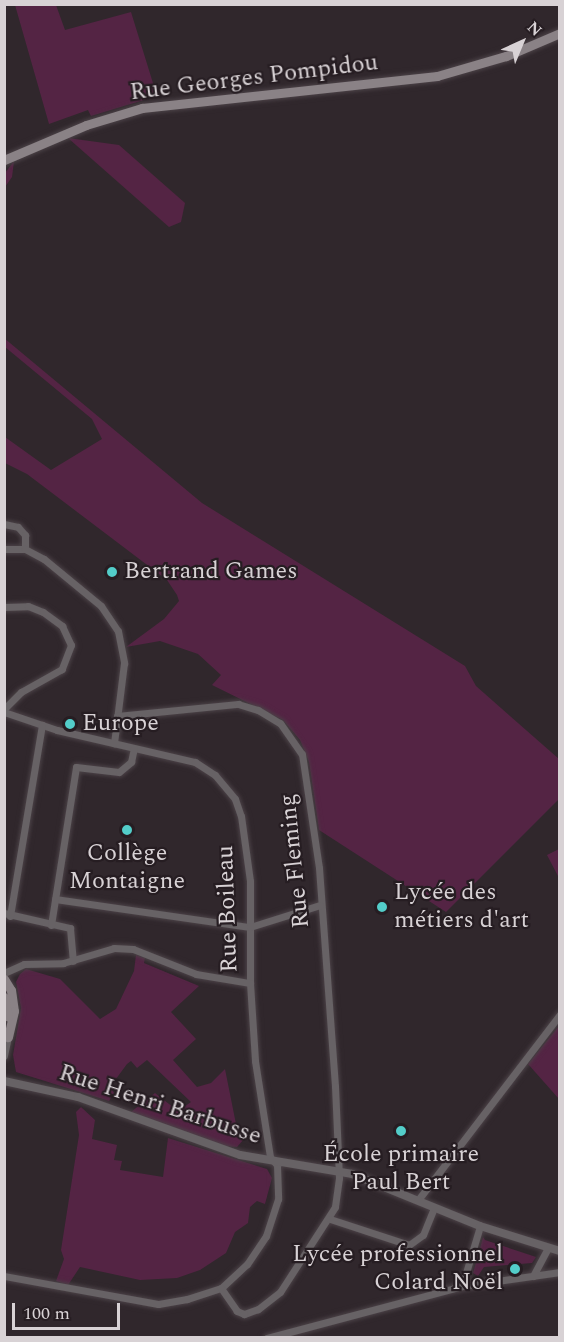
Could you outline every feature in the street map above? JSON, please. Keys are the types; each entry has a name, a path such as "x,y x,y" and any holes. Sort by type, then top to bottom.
{"main road":[{"name":"Rue Georges Pompidou","path":"4,154 117,114 160,104 406,80 457,72 560,33"},
{"name":"Rue Georges Pompidou","path":"4,161 40,143"},
{"path":"5,974 11,990 14,1011 8,1037"},
{"path":"4,997 9,1011 8,1037"}],"street":[{"path":"4,524 18,527 25,535 25,549"},
{"path":"4,549 25,549 44,559 101,606 118,631 124,663 114,743"},
{"path":"4,710 21,692 62,669 71,645 62,626 43,612 28,606 5,610"},
{"name":"Rue Fleming","path":"117,716 184,711 229,702 272,717 287,730 302,754 315,836 338,1170 330,1219"},
{"name":"Rue Boileau","path":"4,710 42,725 195,762 215,775 235,799 247,851 250,983 255,1061 278,1199 266,1236 247,1264 221,1288"},
{"path":"42,725 8,914 70,928 73,961"},
{"path":"51,925 76,767 119,772 131,762 134,748"},
{"path":"56,899 250,927 320,906"},
{"path":"5,974 30,963 73,961 114,948 133,950 196,974 250,983"},
{"path":"418,1200 417,1196 560,1014"},
{"path":"4,1056 8,1037"},
{"name":"Rue Henri Barbusse","path":"4,1081 48,1087 240,1155 338,1170 434,1208"},
{"path":"4,1276 158,1304 221,1288 237,1311 252,1313 280,1292 330,1219 409,1245 423,1235 434,1208 480,1226 560,1251"},
{"path":"462,1286 480,1226"},
{"path":"533,1276 548,1248"},
{"path":"267,1338 462,1286 560,1272"}],"shaded area":[{"path":"15,5 56,5 65,30 131,12 157,96 91,116 88,110 49,124"},
{"path":"68,138 119,145 185,203 181,222 169,227"},
{"path":"14,161 12,177 5,187 5,173"},
{"path":"4,338 202,503 465,666 476,686 559,759 559,799 446,912 319,830 309,762 300,740 283,720 212,685 221,675 198,654 160,641 126,647 164,619 179,601 177,595 167,580 27,474 5,463 5,437 51,470 102,439 92,419 5,347"},
{"path":"559,849 559,878 547,855"},
{"path":"136,955 145,958 144,963 199,986 171,1012 196,1039 173,1060 197,1087 211,1083 225,1069 239,1139 244,1139 237,1147 222,1146 131,1112 155,1093 178,1111 191,1102 147,1060 137,1068 131,1061 127,1064 110,1087 114,1093 109,1101 16,1072 13,1055 21,1008 16,982 20,974 26,969 60,979 100,1019 116,1009 134,971"},
{"path":"559,1026 559,1099 528,1064"},
{"path":"81,1107 95,1120 92,1139 117,1145 114,1160 122,1161 120,1170 163,1177 168,1138 267,1169 272,1178 265,1204 257,1201 250,1207 248,1223 235,1232 226,1253 200,1270 177,1278 140,1280 80,1267 68,1285 56,1281 64,1259 61,1250 79,1135 76,1112"},
{"path":"483,1237 485,1240 536,1257 532,1263 484,1267 478,1276 473,1273"}],"place":[{"name":"Bertrand Games","path":"112,572"},
{"name":"Europe","path":"70,724"},
{"name":"Collège Montaigne","path":"127,830"},
{"name":"Lycée des métiers d'art","path":"382,907"},
{"name":"École primaire Paul Bert","path":"401,1131"},
{"name":"Lycée professionnel Colard Noël","path":"515,1269"}]}
